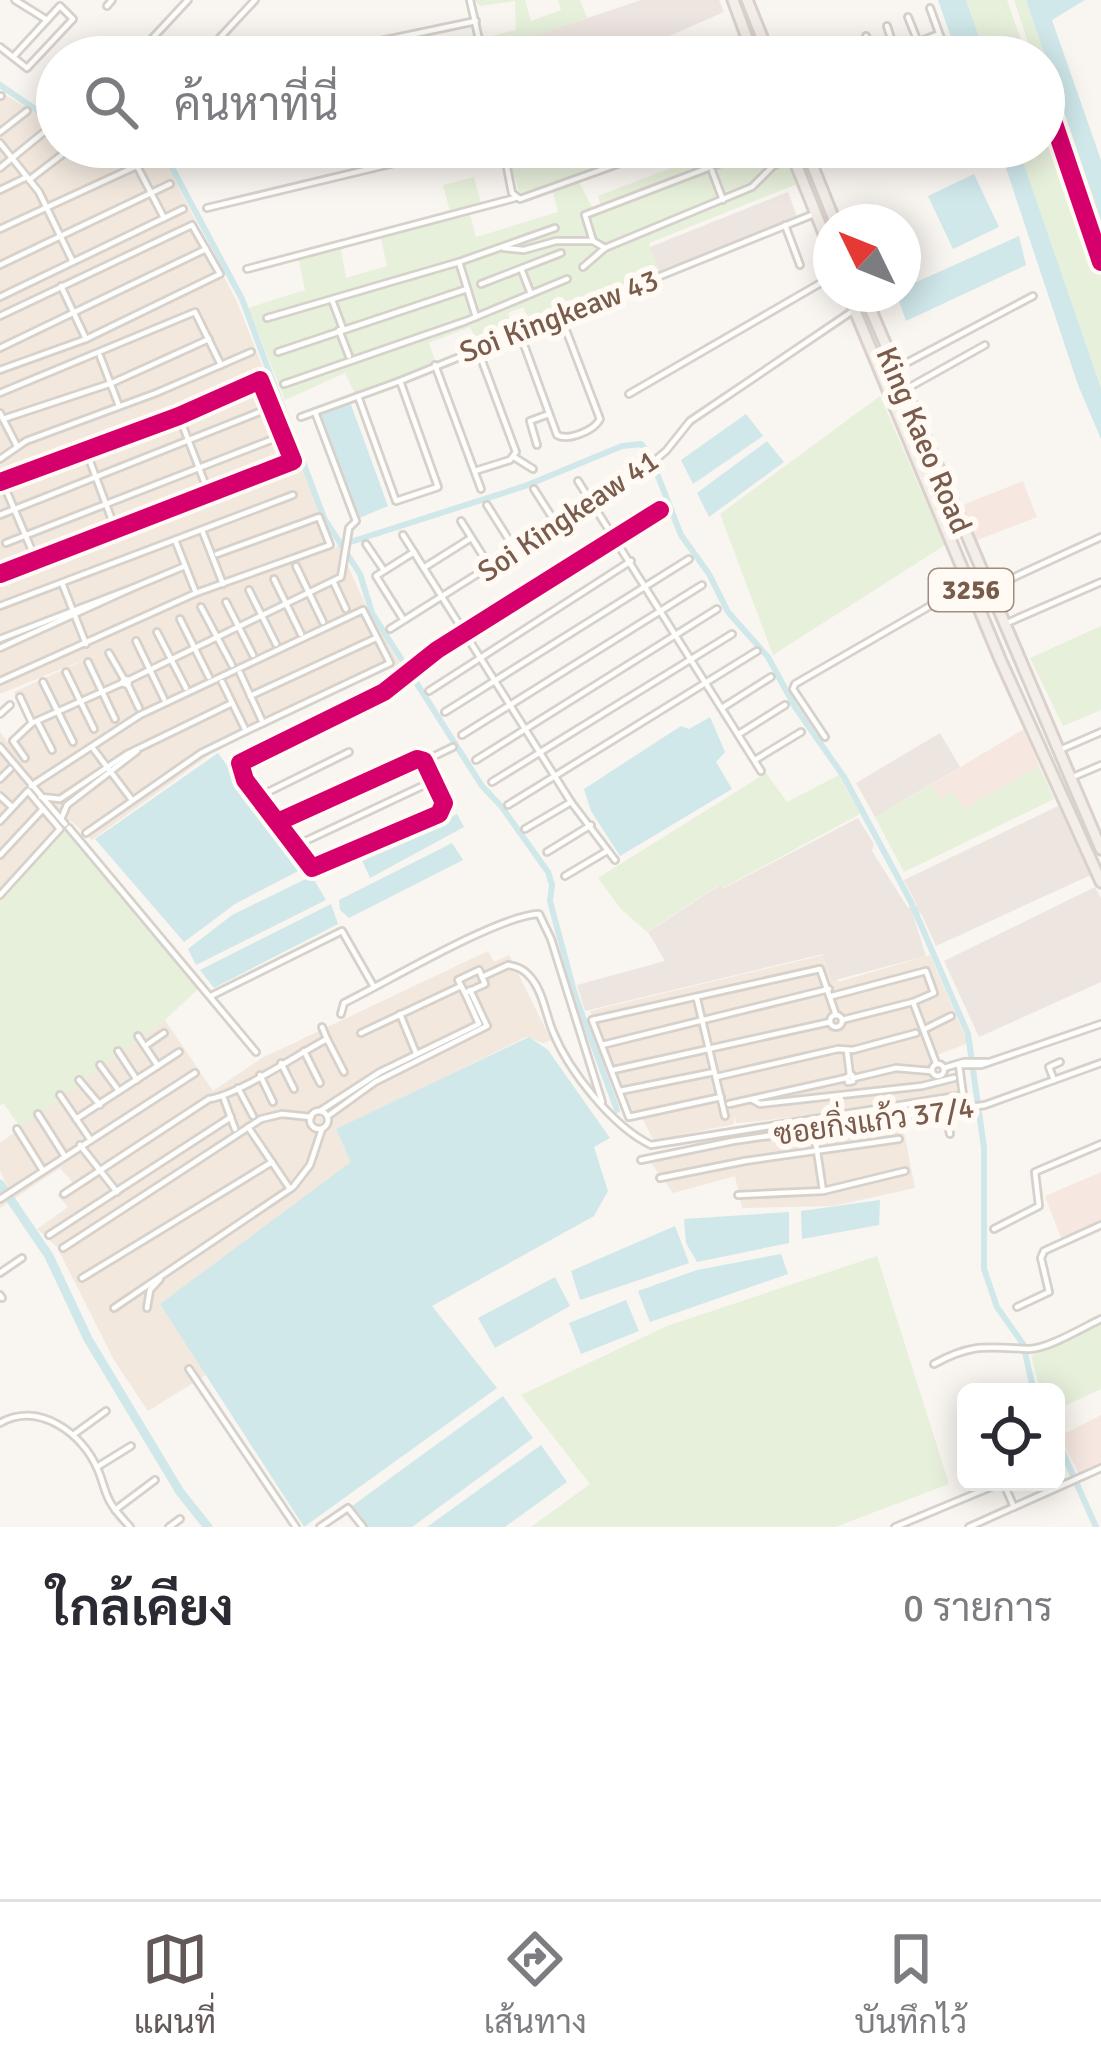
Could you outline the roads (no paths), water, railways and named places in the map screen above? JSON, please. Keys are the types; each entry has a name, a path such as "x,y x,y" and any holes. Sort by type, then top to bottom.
{"main road":[{"path":"733,0 746,36"},
{"path":"747,0 762,36"},
{"path":"798,168 813,206"},
{"path":"814,168 828,204"},
{"name":"King Kaeo Road","path":"855,312 968,584 1101,882"},
{"name":"King Kaeo Road","path":"871,312 1101,849"}],"street":[{"path":"15,0 47,20"},
{"path":"155,36 188,0"},
{"path":"222,36 255,0"},
{"path":"470,0 479,36"},
{"path":"14,56 60,6 74,19 58,36"},
{"path":"930,8 939,34 934,36"},
{"path":"908,17 916,36"},
{"path":"405,36 476,21"},
{"path":"886,26 890,36"},
{"path":"0,47 27,68 36,59"},
{"path":"0,132 27,111"},
{"path":"0,168 36,139"},
{"path":"0,143 46,207 72,261"},
{"path":"0,190 42,168"},
{"path":"0,229 133,168"},
{"path":"138,168 164,218"},
{"path":"207,208 374,168"},
{"path":"507,168 515,198"},
{"path":"248,269 515,198 603,168"},
{"path":"593,241 585,215 716,168"},
{"path":"583,267 605,248 752,187 770,168"},
{"path":"711,170 723,200"},
{"path":"0,266 170,184"},
{"path":"0,297 183,209"},
{"name":"Soi Kingkeaw 43","path":"301,417 813,214"},
{"path":"0,316 191,225 218,278 86,339 0,370"},
{"path":"785,225 800,265"},
{"path":"267,318 459,262 555,228"},
{"path":"498,248 524,250 556,241 593,241 605,248"},
{"path":"0,348 206,248"},
{"path":"481,284 561,253"},
{"path":"459,262 476,316"},
{"path":"521,269 531,294"},
{"path":"284,384 567,279"},
{"path":"61,286 86,339"},
{"path":"629,394 813,287"},
{"path":"278,352 467,289"},
{"path":"895,369 1033,296"},
{"path":"332,299 349,356"},
{"name":"Soi Kingkeaw 41","path":"390,629 647,467 690,421 851,312"},
{"path":"0,393 195,313 221,365"},
{"path":"519,331 562,438 599,422 560,315"},
{"path":"16,446 2,421 112,383 209,339"},
{"path":"903,390 986,345"},
{"path":"477,347 514,457 532,469"},
{"path":"0,459 16,446 251,352"},
{"path":"99,355 119,406"},
{"path":"434,364 481,489"},
{"path":"0,574 293,462 260,380 179,416 1,482 36,560"},
{"path":"358,396 396,501 411,498 438,488 400,381"},
{"path":"0,515 272,407"},
{"path":"25,758 13,739 35,723 334,583 344,572 349,530 356,521 316,412"},
{"path":"537,445 530,421 549,414"},
{"path":"179,416 209,494"},
{"path":"7,543 283,435"},
{"path":"85,448 116,531"},
{"path":"475,471 514,457"},
{"path":"578,481 761,771"},
{"path":"534,489 557,525"},
{"path":"0,606 293,496"},
{"path":"487,505 516,551"},
{"path":"424,761 444,803 439,814 318,867 308,866 297,844 242,772 244,759 365,703 428,657 660,510"},
{"path":"0,681 196,593 330,545 330,539 319,517 217,554"},
{"path":"460,521 490,568"},
{"path":"202,530 223,584"},
{"path":"403,535 555,778 614,860"},
{"path":"988,589 1101,537"},
{"path":"424,567 471,538"},
{"path":"175,540 196,593"},
{"path":"367,544 384,571"},
{"path":"404,621 376,578 414,552"},
{"path":"445,712 688,559"},
{"path":"429,691 631,561"},
{"path":"0,648 185,566"},
{"path":"296,566 323,622"},
{"path":"274,579 301,634"},
{"path":"1002,625 1101,582"},
{"path":"62,583 86,644"},
{"path":"334,583 346,609"},
{"path":"824,737 793,689 795,684 968,584"},
{"path":"462,736 702,585"},
{"path":"249,590 276,644"},
{"path":"226,602 253,656"},
{"path":"201,607 232,665"},
{"path":"476,760 717,609"},
{"path":"31,786 140,715 363,610 390,663 201,753 86,833"},
{"path":"0,639 74,613"},
{"path":"180,619 209,677"},
{"path":"157,632 186,688"},
{"path":"492,782 732,634"},
{"path":"250,696 376,637"},
{"path":"136,641 164,699"},
{"path":"508,806 757,651"},
{"path":"109,652 140,708"},
{"path":"88,662 116,719"},
{"path":"66,672 94,729"},
{"path":"240,673 263,723"},
{"path":"722,708 771,677"},
{"path":"43,682 73,742"},
{"path":"222,682 246,731"},
{"path":"20,697 52,750"},
{"path":"41,797 61,799 137,751 232,703"},
{"path":"0,714 10,705"},
{"path":"739,734 785,705"},
{"path":"755,760 802,732"},
{"path":"1057,752 1101,732"},
{"path":"91,746 132,800"},
{"path":"0,747 256,1052"},
{"path":"280,821 453,747"},
{"path":"260,796 349,752"},
{"path":"1068,779 1101,765"},
{"path":"0,779 10,769"},
{"path":"65,824 67,805 108,770"},
{"path":"297,844 433,781"},
{"path":"0,820 28,790 60,829 0,895"},
{"path":"0,796 13,807"},
{"path":"525,829 571,802"},
{"path":"0,855 43,809"},
{"path":"547,852 591,825"},
{"path":"565,876 608,850"},
{"path":"341,1014 344,1004 375,988 499,926 539,914 603,1105"},
{"path":"211,996 342,931 375,988"},
{"path":"482,977 508,965 528,973 560,1048 603,1105 650,1145 963,1095 962,1064"},
{"path":"611,1071 830,1022 838,1027 839,1017 820,969 592,1020 611,1071 620,1091 629,1117 721,1097"},
{"path":"63,1247 248,1126 282,1114 311,1117 380,1072 487,1026 466,990 458,980 479,970 485,984 466,990 400,1014 361,1033"},
{"path":"601,1045 926,971 935,991 913,1001 839,1017"},
{"path":"697,998 725,1116"},
{"path":"913,1001 936,1064 944,1068 983,1062 1101,1024"},
{"path":"400,1014 417,1056"},
{"path":"925,1029 951,1016"},
{"path":"322,1027 344,1072"},
{"path":"145,1046 164,1033"},
{"path":"620,1091 847,1051 916,1034"},
{"path":"138,1036 158,1066"},
{"path":"64,1194 209,1099 224,1099 327,1039"},
{"path":"118,1051 137,1080"},
{"path":"304,1051 320,1083"},
{"path":"847,1051 850,1077"},
{"path":"76,1120 179,1052"},
{"path":"114,1308 290,1189 310,1166 328,1116 417,1056"},
{"path":"281,1063 294,1089"},
{"path":"1054,1080 1049,1067 1060,1063"},
{"name":"ซอยกิ่งแก้ว 37/4","path":"641,1160 985,1105 1101,1063"},
{"path":"931,1071 936,1064"},
{"path":"100,1065 119,1091"},
{"path":"729,1104 896,1068 940,1076 944,1068"},
{"path":"0,1199 195,1073"},
{"path":"913,1087 914,1073"},
{"path":"260,1075 273,1102"},
{"path":"751,1099 760,1104 954,1078"},
{"path":"79,1080 100,1105"},
{"path":"238,1088 253,1116"},
{"path":"60,1095 90,1138"},
{"path":"224,1099 235,1129"},
{"path":"945,1110 950,1134"},
{"path":"320,1111 328,1116"},
{"path":"38,1114 64,1155"},
{"path":"49,1235 231,1117"},
{"path":"311,1117 312,1125 322,1129"},
{"path":"248,1126 290,1189"},
{"path":"16,1129 42,1169"},
{"path":"814,1130 823,1191"},
{"path":"660,1178 898,1139"},
{"path":"994,1229 1039,1206 1035,1172 1101,1144"},
{"path":"80,1145 117,1192"},
{"path":"82,1278 272,1162"},
{"path":"738,1195 823,1191 905,1171"},
{"path":"1018,1307 1049,1292 1041,1258 1050,1245 1101,1225"},
{"path":"0,1273 22,1258"},
{"path":"147,1307 151,1290 163,1275"},
{"path":"934,1364 956,1352 996,1345 1023,1348 1101,1319"},
{"path":"188,1369 296,1527"},
{"path":"73,1435 106,1411"},
{"path":"0,1424 19,1414 37,1416 73,1435 98,1467 115,1510 130,1527"},
{"path":"98,1467 131,1446"},
{"path":"1065,1486 1101,1468"},
{"path":"115,1510 155,1480"},
{"path":"895,1527 1004,1482 1014,1507"},
{"path":"969,1527 1052,1491"},
{"path":"320,1527 348,1508 363,1527"},
{"path":"169,1527 180,1519"}],"water":[{"path":"938,0 966,0 979,36 951,36"},
{"path":"1026,0 1085,0 1052,20 1058,36 1038,36"},
{"path":"1065,57 1101,160 1101,221 1065,115"},
{"path":"1006,168 1025,168 1101,388 1101,439 1078,385"},
{"path":"974,174 999,227 953,249 928,196"},
{"path":"1019,236 1026,265 906,321 903,312 921,312 921,280"},
{"path":"350,402 388,506 357,519 318,413"},
{"path":"746,414 763,436 693,484 681,460"},
{"path":"767,441 784,462 709,517 697,493"},
{"path":"710,717 725,752 716,762 732,789 620,856 591,811 584,789 681,726 689,729"},
{"path":"218,753 302,869 235,904 184,942 95,839"},
{"path":"457,814 464,827 370,878 361,858"},
{"path":"452,843 463,860 349,918 340,910 339,900"},
{"path":"312,876 326,900 196,965 188,949 232,915"},
{"path":"331,904 338,924 214,988 200,970"},
{"path":"529,1037 548,1050 610,1138 594,1147 608,1191 594,1216 432,1306 497,1388 304,1527 160,1304 351,1162 336,1129"},
{"path":"880,1200 879,1225 802,1239 801,1211"},
{"path":"789,1212 789,1243 697,1262 686,1243 684,1219"},
{"path":"675,1226 689,1263 580,1300 571,1271"},
{"path":"781,1254 788,1274 650,1322 638,1291 697,1270"},
{"path":"555,1277 570,1306 495,1348 478,1318"},
{"path":"626,1300 639,1331 581,1354 569,1323"},
{"path":"503,1396 533,1438 412,1527 368,1527 352,1506"},
{"path":"541,1445 567,1482 505,1527 427,1527"}],"waterway":[{"path":"0,85 36,110"},
{"path":"172,168 242,299 324,518 360,574 372,613 482,786 548,872 550,901 575,995 617,1110"},
{"path":"341,545 525,486 622,446 641,444 649,453 681,535 728,612 768,657 795,707 844,777 911,902 968,1034 984,1148 984,1269 997,1307 1023,1344 1032,1383"},
{"path":"0,1184 49,1256 88,1339 180,1492 208,1527"},
{"path":"1065,1457 1096,1527"}]}
